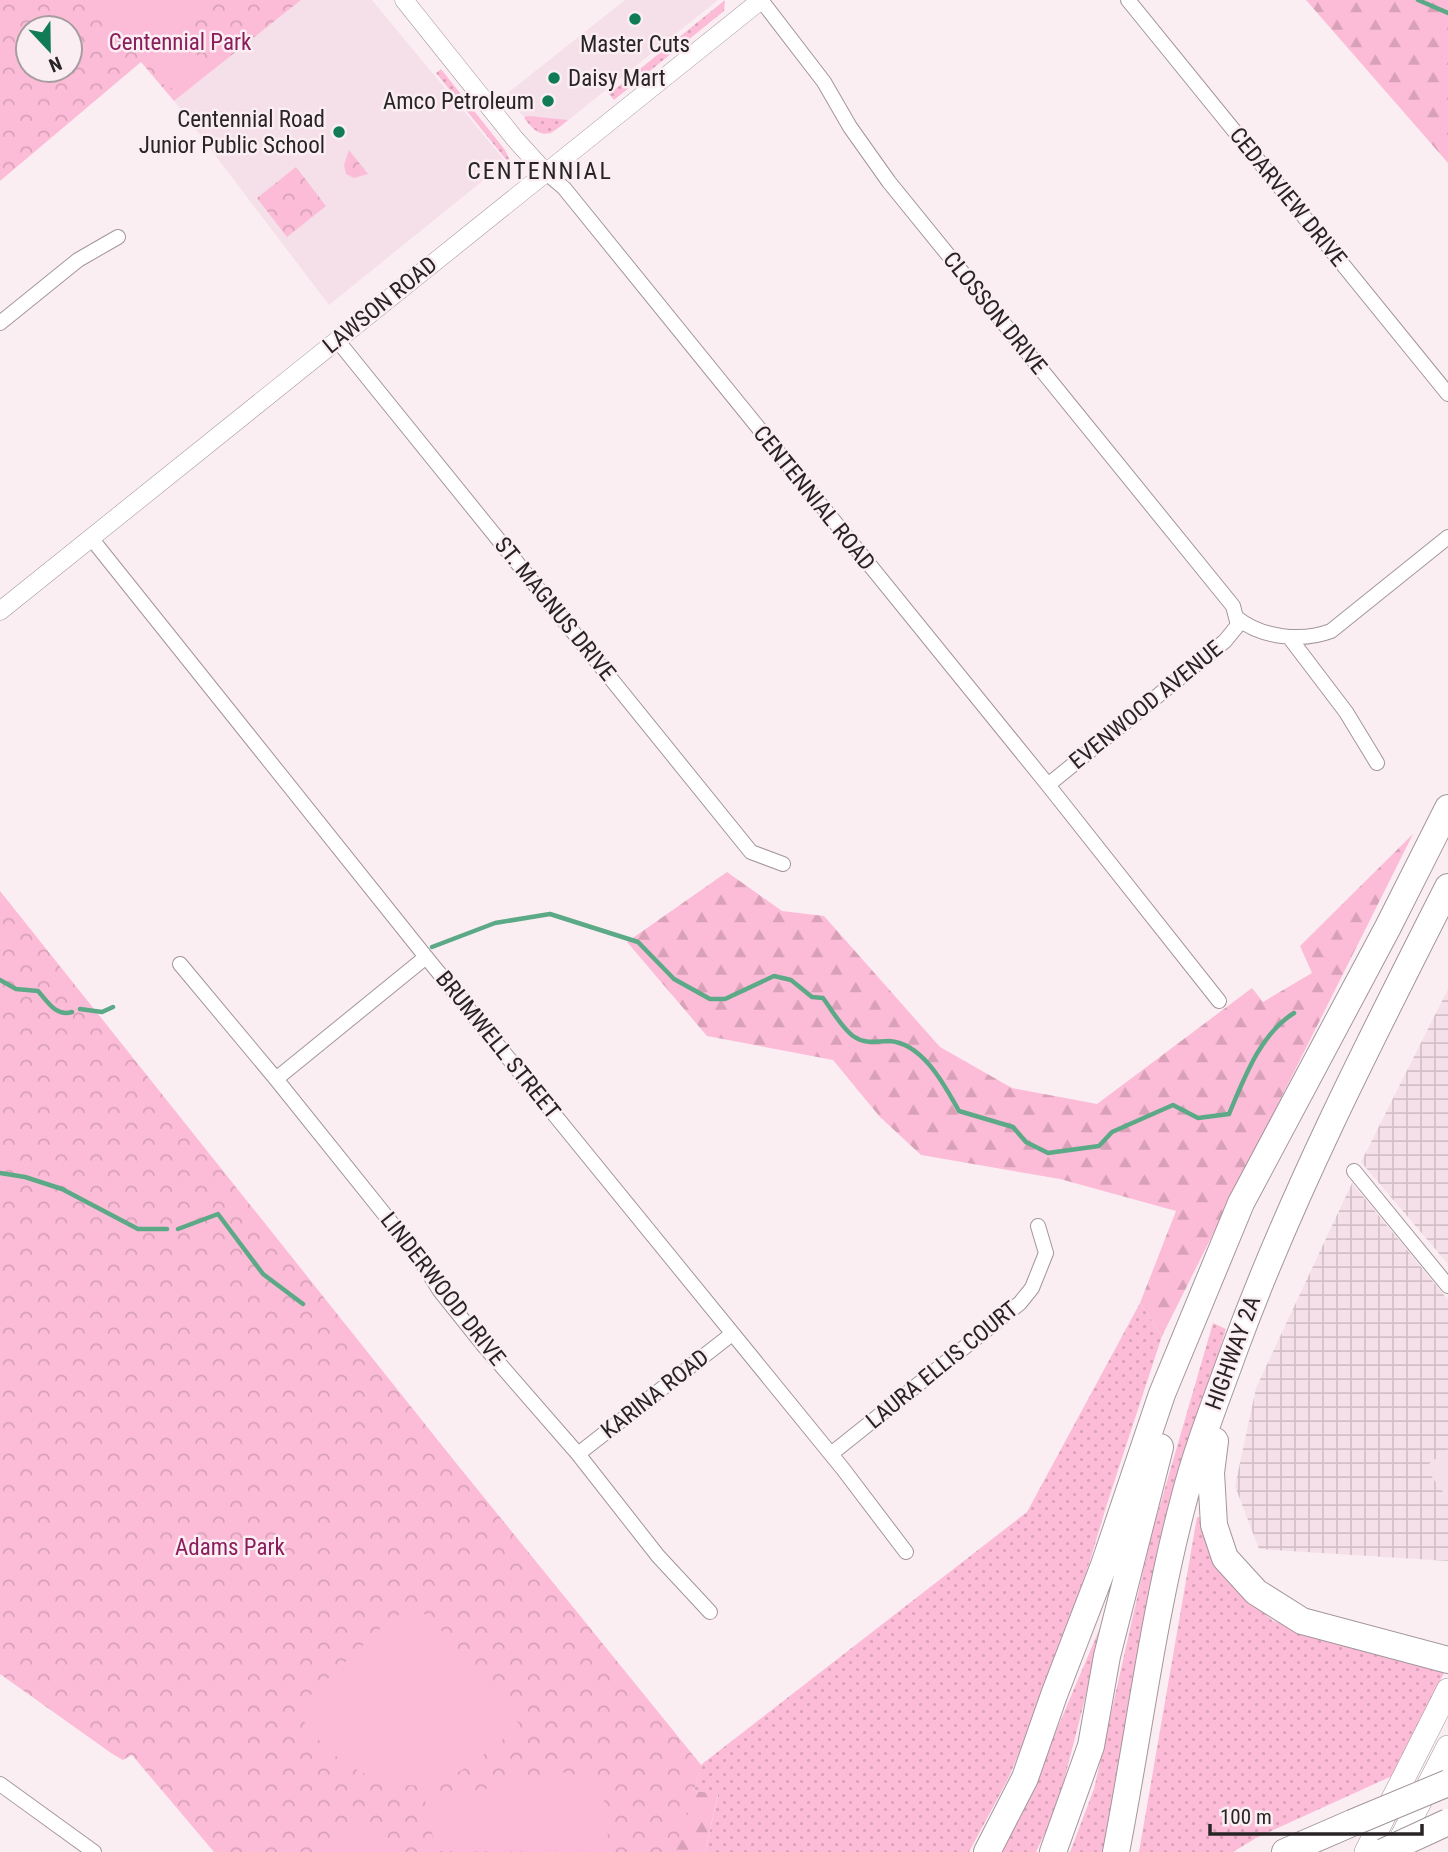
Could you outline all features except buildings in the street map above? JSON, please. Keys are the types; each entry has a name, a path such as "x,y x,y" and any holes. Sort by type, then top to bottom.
{"highway":[{"path":"987,1852 1025,1778 1104,1565 1162,1394 1241,1203 1448,808"},
{"name":"HIGHWAY 2A","path":"1116,1852 1153,1635 1184,1498 1217,1395 1280,1231 1345,1088 1448,887"},
{"path":"1053,1852 1091,1746 1107,1656 1176,1384 1241,1203"},
{"path":"1234,1350 1216,1428 1211,1473 1214,1525 1225,1558 1256,1592 1302,1621 1448,1660"},
{"path":"1285,1852 1448,1783"},
{"path":"1383,1852 1448,1822"}],"main road":[{"path":"1366,1852 1448,1690"},
{"path":"1394,1852 1448,1747"}],"street":[{"name":"CENTENNIAL ROAD","path":"404,0 515,139 545,172 564,188 1048,785 1219,1001"},
{"name":"LAWSON ROAD","path":"0,611 761,0"},
{"name":"CLOSSON DRIVE","path":"761,0 824,82 850,127 889,182 1233,606 1237,618"},
{"name":"CEDARVIEW DRIVE","path":"1128,0 1448,394"},
{"path":"0,323 78,260 118,237"},
{"name":"ST. MAGNUS DRIVE","path":"337,340 751,852 783,864"},
{"name":"EVENWOOD AVENUE","path":"1048,785 1209,656 1235,630 1237,618 1258,631 1289,637 1304,639 1331,631 1448,537"},
{"name":"BRUMWELL STREET","path":"91,538 426,957 831,1454 906,1552"},
{"path":"1289,637 1346,712 1377,763"},
{"path":"276,1079 426,957"},
{"name":"LINDERWOOD DRIVE","path":"180,964 418,1256 440,1291 578,1454 658,1556 710,1612"},
{"path":"1354,1171 1448,1286"},
{"name":"LAURA ELLIS COURT","path":"831,1454 1020,1303 1032,1288 1046,1253 1038,1226"},
{"name":"KARINA ROAD","path":"578,1454 732,1334"},
{"path":"0,1784 94,1852"}],"shaded area":[{"name":"Centennial Road Junior Public School","path":"301,0 372,0 506,162 329,305 174,101"},
{"path":"625,0 718,0 551,134 534,129 505,95"},
{"path":"1448,989 1448,1264 1361,1162"},
{"path":"1352,1183 1448,1300 1448,1449 1425,1467 1448,1499 1448,1561 1259,1549 1235,1486 1256,1388"},
{"path":"1448,1449 1448,1499 1425,1467"}],"green space":[{"name":"Centennial Park","path":"0,0 301,0 174,101 141,62 0,181"},
{"path":"94,0 207,0 140,55"},
{"path":"725,0 724,11 614,100 609,94"},
{"path":"1306,0 1448,0 1448,163"},
{"path":"167,38 185,43 204,64 172,88 166,87 143,55"},
{"path":"441,69 505,150 510,161 508,162 436,73"},
{"path":"527,116 568,120 545,134 530,125 524,118"},
{"path":"349,150 368,174 354,178 346,174 344,165"},
{"path":"296,167 326,206 287,237 257,198"},
{"path":"1413,834 1162,1336 1140,1303 1176,1211 1060,1179 921,1155 880,1117 833,1060 707,1036 627,942 727,872 782,911 824,916 940,1047 1012,1088 1097,1104 1252,988 1263,1002 1312,973 1300,946"},
{"name":"Adams Park","path":"0,891 452,1458 702,1766 674,1852 214,1852 132,1755 123,1760 111,1753 0,1674"},
{"path":"1140,1303 1162,1336 1060,1660 1008,1779 969,1852 705,1852 718,1795 694,1791 702,1764 1027,1512"},
{"path":"1213,1323 1226,1329 1158,1547 1103,1852 1070,1852 1094,1789 1151,1536"},
{"path":"1197,1517 1206,1518 1238,1591 1273,1621 1445,1671 1392,1776 1256,1838 1233,1852 1139,1852"},
{"path":"407,1609 420,1609 430,1617 520,1725 464,1769 422,1785 389,1783 358,1771 325,1747 295,1710 381,1628"},
{"path":"1108,1609 1057,1808 1036,1852 998,1852 1031,1790"},
{"path":"568,1772 569,1775 588,1772 600,1782 608,1819 610,1852 439,1851 428,1823 425,1799 550,1778 549,1775"},
{"path":"662,1787 718,1794 705,1852 648,1852"},
{"path":"363,1823 389,1852 331,1852"}],"waterway":[{"path":"1418,0 1448,13"},
{"path":"432,947 495,923 550,914 638,942 674,979 710,999 725,999 774,976 791,980 812,997 823,998 845,1028 858,1039 871,1042 889,1041 912,1049 931,1067 959,1111 1013,1127 1026,1142 1048,1153 1099,1146 1112,1132 1173,1105 1198,1118 1229,1114 1262,1045 1282,1022 1294,1013"},
{"path":"0,980 16,989 38,991 57,1010 72,1012"},
{"path":"80,1009 102,1012 113,1007"},
{"path":"0,1173 25,1177 62,1189 138,1229 167,1229"},
{"path":"178,1229 218,1214 263,1274 303,1304"}],"place":[{"name":"Master Cuts","path":"635,19"},
{"name":"Daisy Mart","path":"554,78"},
{"name":"Amco Petroleum","path":"548,101"},
{"name":"Centennial Road Junior Public School","path":"339,132"}],"district":[{"name":"CENTENNIAL","path":"540,171"}]}
